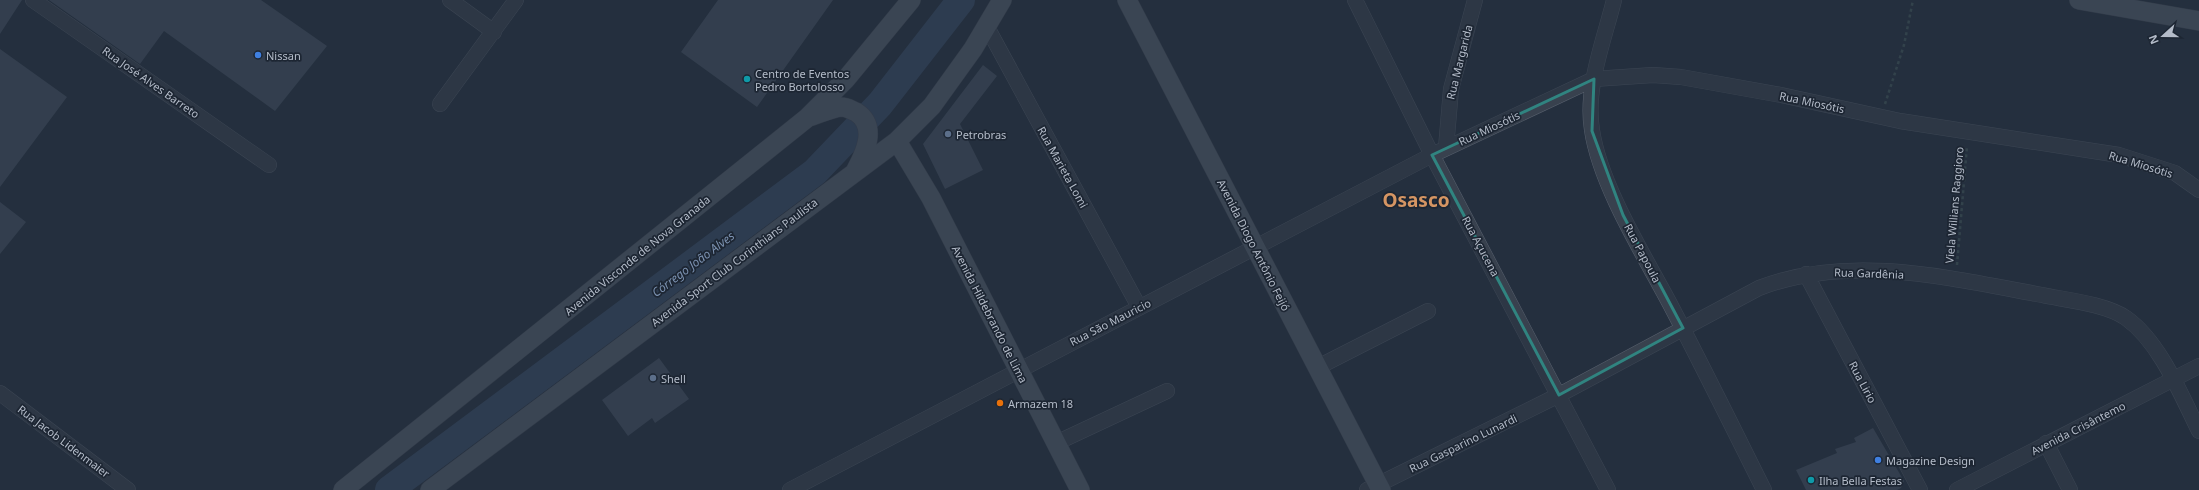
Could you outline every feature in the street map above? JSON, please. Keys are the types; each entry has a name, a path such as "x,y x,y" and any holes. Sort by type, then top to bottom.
{"main road":[{"name":"Avenida Visconde de Nova Granada","path":"343,490 815,115 912,0"},
{"name":"Avenida Sport Club Corinthians Paulista","path":"430,490 858,165 897,141 932,106 987,27 1002,0"},
{"name":"Avenida Diogo Antônio Feijó","path":"1127,0 1318,367 1376,488"},
{"path":"2079,0 2199,21"},
{"path":"815,115 846,107 860,115 866,125 869,138 858,165"},
{"name":"Avenida Hildebrando de Lima","path":"897,141 931,198 1056,443 1075,489"}],"street":[{"name":"Rua José Alves Barreto","path":"34,0 269,165"},
{"path":"450,0 494,32"},
{"path":"440,104 516,0"},
{"name":"Rua Açucena","path":"1355,0 1432,155 1608,490"},
{"name":"Rua Margarida","path":"1446,148 1451,89 1475,0"},
{"name":"Rua Papoula","path":"1614,0 1594,79 1591,116 1592,131 1598,155 1623,215 1683,328 1764,490"},
{"name":"Rua Marieta Lomi","path":"987,27 1139,307"},
{"name":"Rua Miosótis","path":"1432,155 1594,79 1653,75 1681,77 1900,121 2119,155 2174,173 2199,187"},
{"name":"Rua São Mauricio","path":"790,490 1432,155"},
{"name":"Rua Gardênia","path":"1558,395 1759,288 1780,279 1806,274 1852,270 1956,279 2074,302 2105,309 2125,317 2144,335 2173,380 2199,431"},
{"name":"Rua Lirio","path":"1806,274 1920,490"},
{"path":"1318,367 1428,311"},
{"name":"Avenida Crisântemo","path":"1957,490 2199,366"},
{"path":"1056,443 1167,391"},
{"name":"Rua Jacob Lidenmaier","path":"0,393 128,490"},
{"name":"Rua Gasparino Lunardi","path":"1376,488 1558,395"},
{"path":"2046,444 2070,490"}],"path":[{"path":"1881,116 1904,45 1913,0"},
{"name":"Viela Willians Raggioro","path":"1956,279 1968,132"}],"highlighted area":[{"path":"1594,79 1592,131 1623,215 1683,328 1559,395 1432,155"}],"building":[{"path":"0,0 22,0 0,34"},
{"name":"Nissan","path":"49,0 261,0 327,46 275,111 164,31 140,64"},
{"name":"Centro de Eventos Pedro Bortolosso","path":"718,0 833,0 757,107 681,52"},
{"path":"0,49 67,97 0,187"},
{"name":"Petrobras","path":"983,65 997,76 960,124 983,170 945,189 923,144"},
{"path":"0,202 26,222 0,254"},
{"name":"Shell","path":"659,358 689,399 655,423 652,418 628,436 602,400"},
{"path":"1873,428 1904,481 1901,488 1897,490 1806,490 1796,470 1837,453 1835,449 1856,442 1854,438"}],"waterway":[{"name":"Córrego João Alves","path":"389,490 815,172 880,104 961,0"}],"place":[{"name":"Nissan","path":"258,55"},
{"name":"Centro de Eventos Pedro Bortolosso","path":"747,79"},
{"name":"Petrobras","path":"948,134"},
{"name":"Shell","path":"653,378"},
{"name":"Armazem 18","path":"1000,403"},
{"name":"Magazine Design","path":"1878,460"},
{"name":"Ilha Bella Festas","path":"1811,480"}],"district":[{"name":"Osasco","path":"1416,200"}]}
